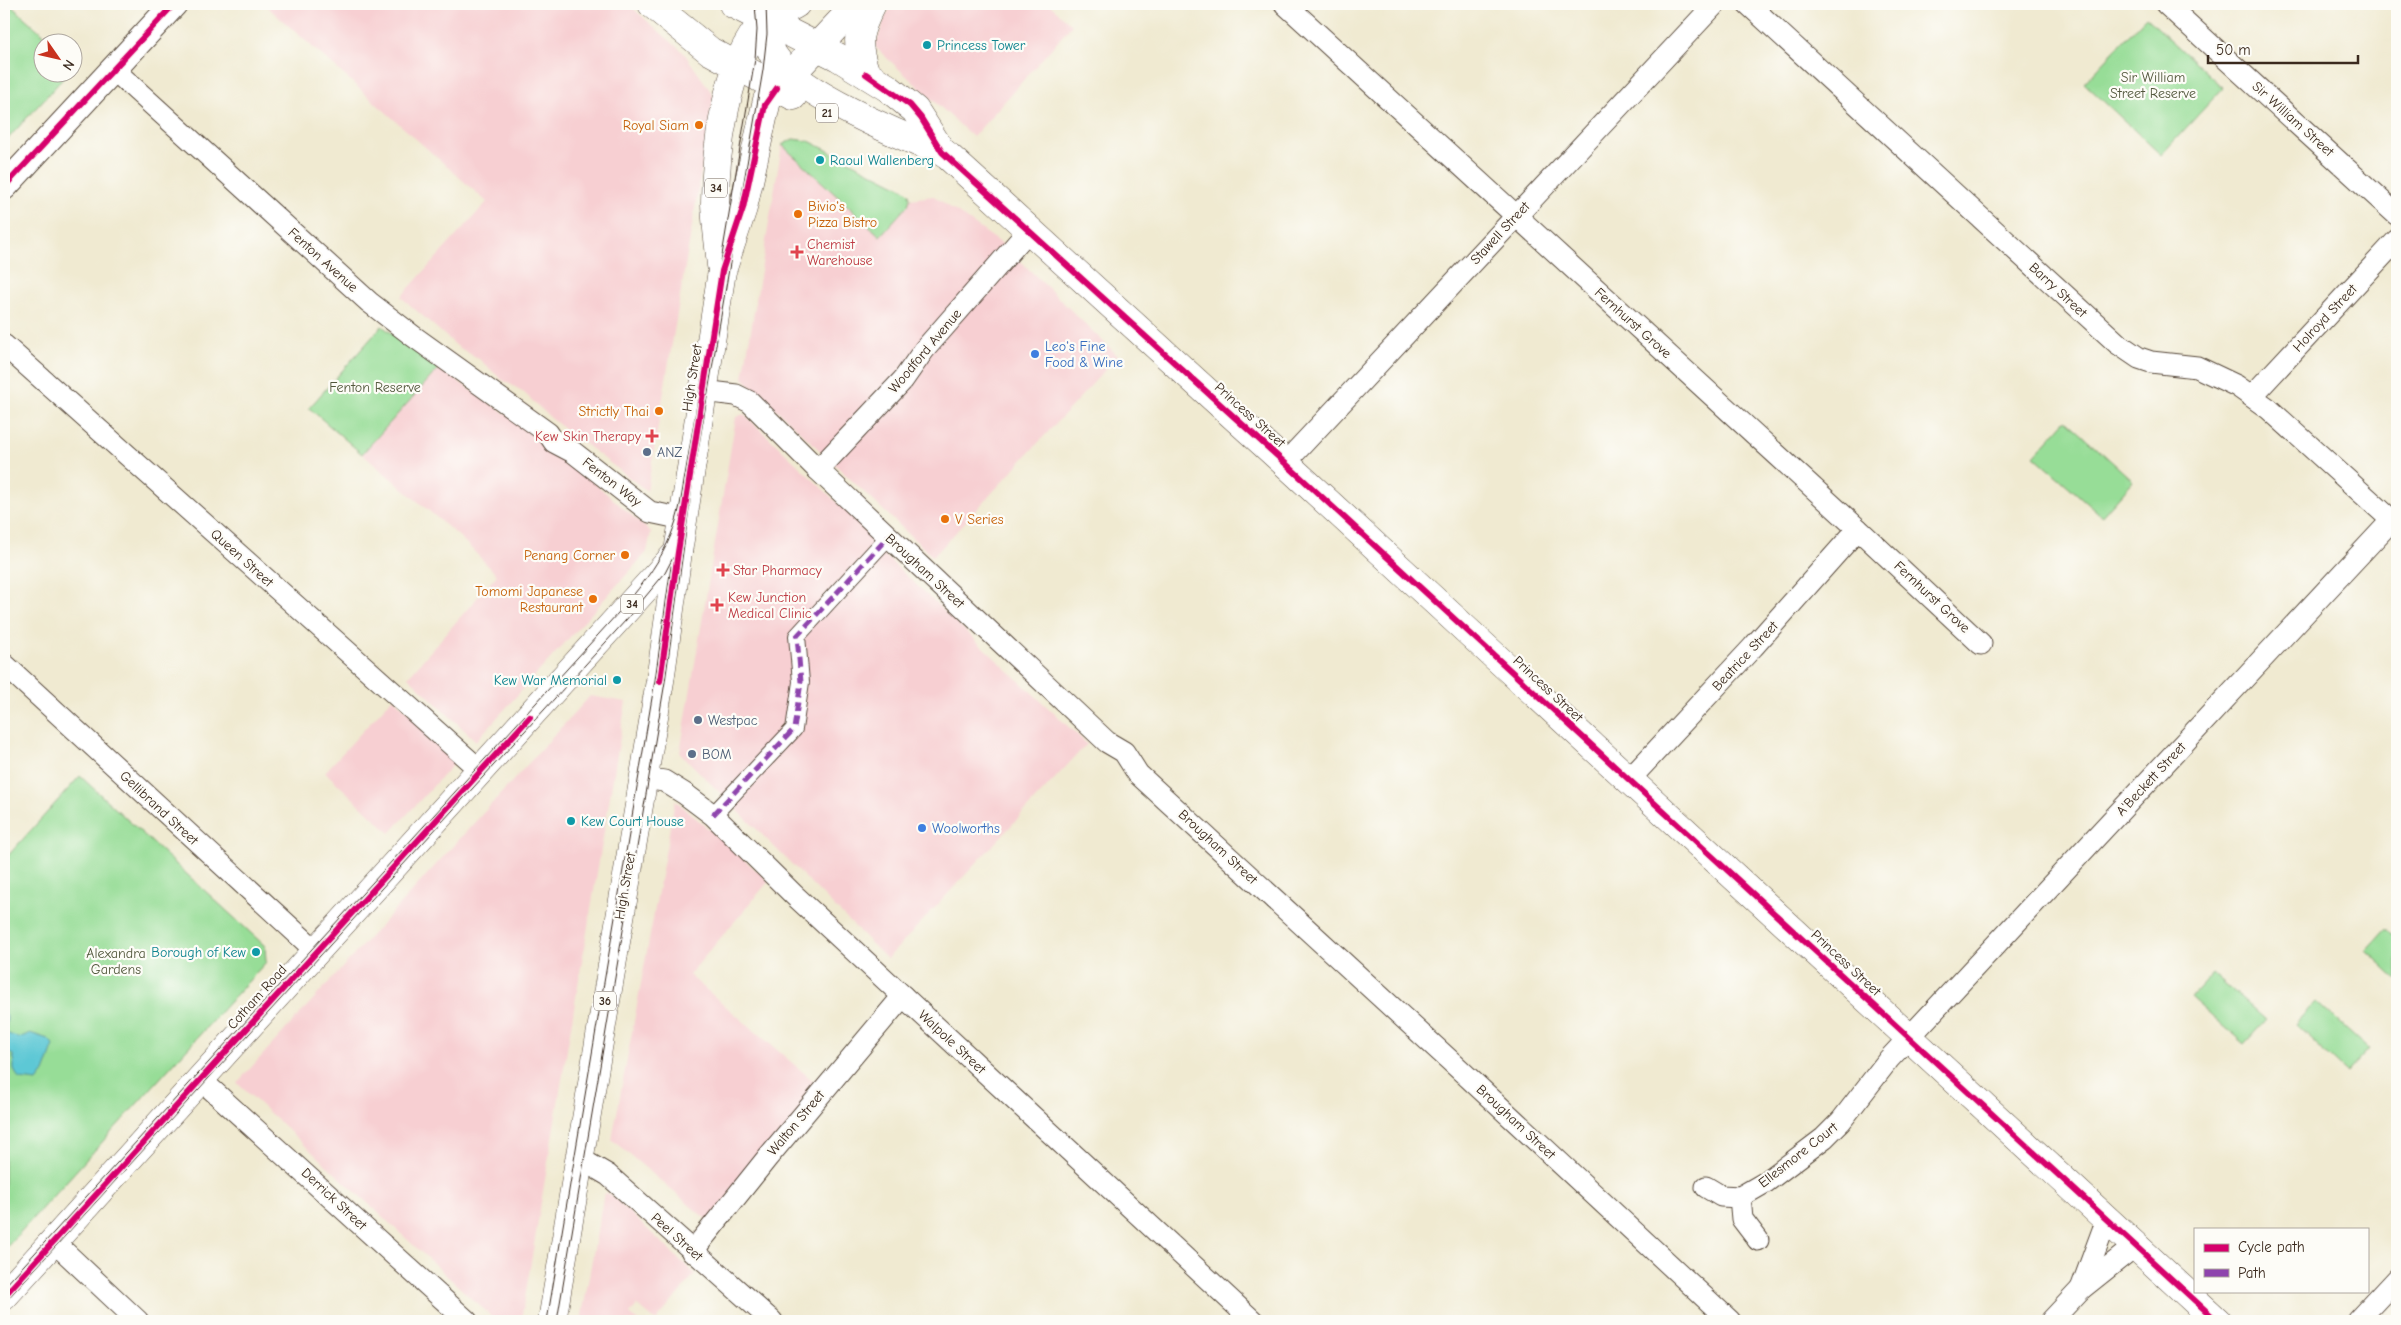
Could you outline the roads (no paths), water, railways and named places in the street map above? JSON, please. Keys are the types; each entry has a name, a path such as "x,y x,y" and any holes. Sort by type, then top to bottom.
{"main road":[{"name":"21","path":"652,4 699,43 736,66 784,81 879,141 942,152"},
{"name":"Princess Street","path":"733,4 763,12 866,74 910,105 921,118 942,152 1285,463 2217,1321"},
{"name":"34","path":"763,12 796,4"},
{"name":"34","path":"817,46 857,4"},
{"path":"866,74 859,52 858,38 862,24 872,4"},
{"name":"High Street","path":"722,272 716,221 717,175 727,105 736,66 763,12"},
{"path":"763,12 773,53 784,81"},
{"name":"High Street","path":"552,1321 644,778 722,272 747,194 765,105 784,81 817,46"},
{"name":"Cotham Road","path":"4,1296 678,552"}],"street":[{"path":"4,187 174,4"},
{"name":"Fernhurst Grove","path":"1285,4 1858,528 1981,644"},
{"name":"Stawell Street","path":"1285,463 1715,4"},
{"name":"Barry Street","path":"1748,4 2088,319 2130,354 2150,362 2197,367 2237,386 2252,396 2395,522"},
{"name":"Sir William Street","path":"2166,4 2397,215"},
{"name":"Fenton Avenue","path":"113,69 369,302 399,326 548,433"},
{"name":"Woodford Avenue","path":"818,470 903,380 924,350 1030,230"},
{"name":"Holroyd Street","path":"2252,396 2397,240"},
{"name":"Queen Street","path":"4,345 481,771"},
{"name":"Brougham Street","path":"703,391 745,398 818,470 1107,742 1124,752 1138,774 1730,1321"},
{"name":"Fenton Way","path":"548,433 554,442 573,452 650,512 683,519"},
{"name":"A'Beckett Street","path":"1909,1038 2395,522"},
{"name":"Beatrice Street","path":"1628,780 1753,647 1858,528"},
{"path":"712,815 794,729 801,682 797,636 889,536"},
{"name":"Gellibrand Street","path":"4,664 316,951"},
{"name":"Walpole Street","path":"644,778 664,781 685,794 712,815 1252,1321"},
{"name":"Walton Street","path":"692,1252 768,1157 903,996"},
{"name":"Ellesmore Court","path":"1740,1197 1766,1182 1824,1138 1842,1121 1889,1059 1909,1038"},
{"name":"Derrick Street","path":"200,1079 467,1321"},
{"name":"Peel Street","path":"579,1158 608,1174 692,1252 734,1286 772,1321"},
{"path":"1706,1187 1721,1196 1740,1197 1742,1219 1758,1240"},
{"path":"2081,1289 2107,1219"},
{"path":"53,1241 138,1321"},
{"path":"2051,1321 2081,1289 2135,1246"},
{"path":"2357,1321 2397,1278"}],"water":[{"path":"4,1010 7,1017 6,1033 19,1038 30,1033 48,1039 54,1045 44,1072 37,1081 19,1079 14,1070 13,1055 4,1050"}],"tram line":[{"path":"4,1287 618,613 648,576 664,550 671,536 680,505 755,59 757,30 755,4"},
{"path":"557,1321 665,682 693,480 763,70 767,34 766,4"},
{"path":"4,1303 626,620 665,573 682,540"},
{"path":"547,1321 655,680 671,566"}],"place":[{"name":"Princess Tower","path":"927,45"},
{"name":"Royal Siam","path":"699,125"},
{"name":"Raoul Wallenberg","path":"820,160"},
{"name":"Bivio's Pizza Bistro","path":"798,214"},
{"name":"Chemist Warehouse","path":"797,252"},
{"name":"Leo's Fine Food & Wine","path":"1035,354"},
{"name":"Strictly Thai","path":"659,411"},
{"name":"Kew Skin Therapy","path":"652,436"},
{"name":"ANZ","path":"647,452"},
{"name":"V Series","path":"945,519"},
{"name":"Penang Corner","path":"625,555"},
{"name":"Star Pharmacy","path":"723,570"},
{"name":"Tomomi Japanese Restaurant","path":"593,599"},
{"name":"Kew Junction Medical Clinic","path":"717,605"},
{"name":"Kew War Memorial","path":"617,680"},
{"name":"Westpac","path":"698,720"},
{"name":"BOM","path":"692,754"},
{"name":"Kew Court House","path":"571,821"},
{"name":"Woolworths","path":"922,828"},
{"name":"Borough of Kew","path":"256,952"}],"park label":[{"name":"Sir William Street Reserve","path":"2153,86"},
{"name":"Fenton Reserve","path":"375,387"},
{"name":"Alexandra Gardens","path":"116,962"}]}
